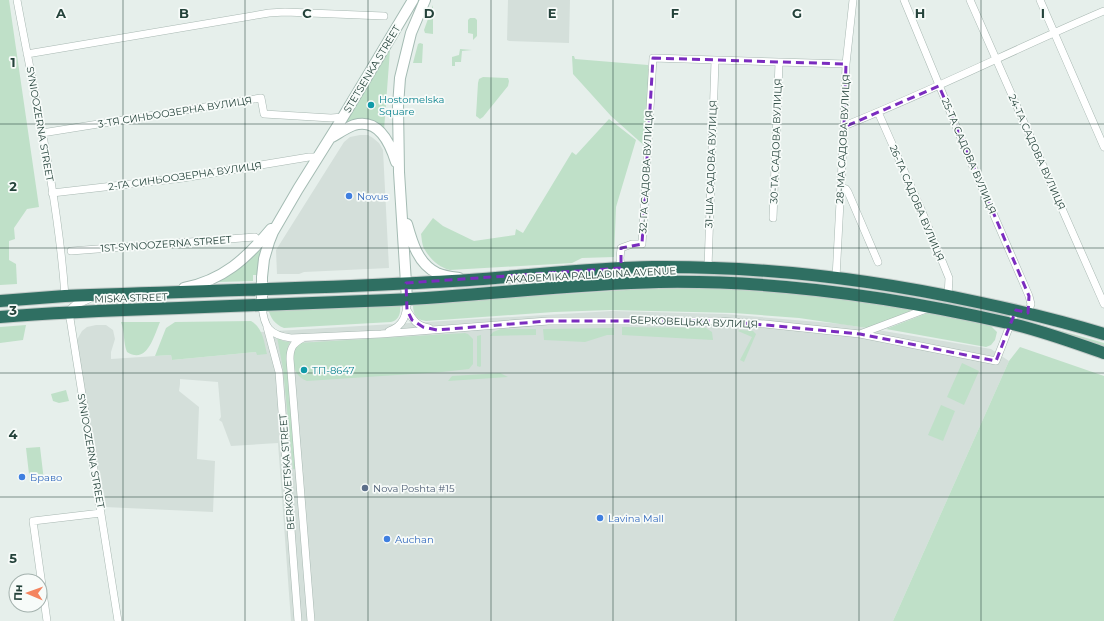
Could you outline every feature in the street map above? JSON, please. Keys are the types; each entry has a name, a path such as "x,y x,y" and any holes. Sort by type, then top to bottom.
{"highway":[{"name":"AKADEMIKA PALLADINA AVENUE","path":"406,284 470,281 621,268 708,268 765,270 836,278 948,296 1016,310 1104,334"},
{"name":"AKADEMIKA PALLADINA AVENUE","path":"407,305 623,284 710,282 765,285 874,297 932,307 1011,323 1104,352"},
{"path":"262,288 406,284"},
{"name":"MISKA STREET","path":"0,301 66,296 262,288"},
{"path":"262,306 407,305"},
{"name":"MISKA STREET","path":"0,317 69,312 262,306"}],"main road":[{"name":"STETSENKA STREET","path":"330,138 413,0"},
{"name":"STETSENKA STREET","path":"399,172 398,106 400,78 411,33 425,0"},
{"path":"262,306 264,259 269,242 281,219 330,138 355,125 362,124 372,126 380,132 390,144 399,172 407,305"},
{"path":"401,204 411,238 418,255 430,269 438,274 470,281"},
{"path":"169,292 198,285 223,274 244,259 281,219"}],"street":[{"name":"SYNIOOZERNA STREET","path":"17,0 52,193 66,296"},
{"name":"28-МА САДОВА ВУЛИЦЯ","path":"836,278 846,64 853,0"},
{"name":"25-ТА САДОВА ВУЛИЦЯ","path":"904,0 939,86 1029,296 1031,304 1028,313"},
{"name":"24-ТА САДОВА ВУЛИЦЯ","path":"970,0 1104,304"},
{"path":"1040,0 1104,147"},
{"path":"844,126 939,86 1054,32 1104,11"},
{"path":"27,54 269,13 285,12 384,16"},
{"name":"32-ГА САДОВА ВУЛИЦЯ","path":"621,268 621,248 632,244 642,244 653,58 715,60"},
{"path":"715,60 846,64"},
{"name":"31-ША САДОВА ВУЛИЦЯ","path":"708,268 715,60"},
{"name":"30-ТА САДОВА ВУЛИЦЯ","path":"773,218 780,63"},
{"name":"3-ТЯ СИНЬООЗЕРНА ВУЛИЦЯ","path":"42,133 261,98 264,114 331,118 343,117"},
{"name":"26-ТА САДОВА ВУЛИЦЯ","path":"878,112 921,209 949,278 948,296"},
{"name":"2-ГА СИНЬООЗЕРНА ВУЛИЦЯ","path":"52,193 183,178 309,157 318,157"},
{"path":"841,187 846,189 848,192 878,262"},
{"name":"1ST SYNOOZERNA STREET","path":"70,251 255,237 260,242"},
{"path":"69,312 74,305 86,301 94,295"},
{"path":"407,305 412,320 419,325 437,330"},
{"path":"381,334 396,329 403,322 407,305"},
{"name":"BERKOVETSKA STREET","path":"262,306 263,319 279,372 298,621"},
{"path":"860,334 932,307"},
{"path":"860,334 996,361 1016,310"},
{"name":"SYNIOOZERNA STREET","path":"69,312 118,621"},
{"name":"БЕРКОВЕЦЬКА ВУЛИЦЯ","path":"437,330 548,321 711,321 765,324 860,334"},
{"path":"266,325 277,334 283,337 291,338 437,330"},
{"name":"BERKOVETSKA STREET","path":"304,337 296,341 291,347 290,358 311,621"},
{"path":"39,573 33,521 101,513"}],"highlighted area":[{"path":"653,58 846,64 844,127 939,86 1029,296 1028,313 1016,310 996,361 860,334 723,321 548,321 437,330 423,327 412,320 407,310 406,283 621,268 621,248 642,244"}],"shaded area":[{"path":"508,0 570,0 569,43 507,40"},
{"path":"368,135 373,138 379,143 383,150 389,268 277,274 276,250 344,142 350,137"},
{"path":"612,311 725,314 842,324 991,349 1009,361 893,621 291,621 278,443 231,446 222,422 219,420 221,417 218,382 180,379 179,391 199,407 197,459 215,461 213,512 105,507 76,345 82,331 87,327 106,325 113,330 115,339 111,352 111,359 171,355 172,360 257,352 257,355 260,332"}],"green space":[{"path":"0,0 9,0 39,207 27,209 14,228 15,239 9,241 9,260 16,264 17,284 0,285"},
{"path":"433,5 433,34 425,33 424,30"},
{"path":"470,18 475,18 477,20 477,36 473,40 473,34 468,33 468,20"},
{"path":"418,44 423,44 422,63 413,63"},
{"path":"460,49 472,50 462,51 461,62 455,62 455,66 452,66 452,57 459,55"},
{"path":"390,50 384,130 344,124"},
{"path":"572,56 574,56 575,59 648,65 647,148 611,116 573,74"},
{"path":"483,77 508,78 509,81 508,86 480,119 476,116 478,83 479,79"},
{"path":"609,119 636,140 616,207 614,257 582,258 572,263 450,270 432,260 423,247 421,234 433,218 443,226 474,241 515,235 516,229 523,233 572,152 576,155"},
{"path":"263,245 259,275 253,275 253,281 218,282 242,266"},
{"path":"657,288 727,289 797,294 918,309 867,328 799,318 734,313 610,310 554,312 426,321 415,316 413,307 413,304"},
{"path":"400,305 399,316 396,320 391,322 284,328 273,320 268,309"},
{"path":"930,312 991,326 997,332 995,340 991,345 986,347 886,329"},
{"path":"1023,320 1104,343 1104,347 1023,322"},
{"path":"251,321 261,331 267,354 257,355 256,352 172,360 171,355 155,356 166,328 175,322"},
{"path":"121,322 160,322 149,347 140,355 134,355 127,352"},
{"path":"26,325 23,340 0,343 0,327"},
{"path":"622,327 706,328 712,332 713,340 622,335"},
{"path":"614,328 614,335 607,335 585,342 544,340 543,329"},
{"path":"501,329 536,329 536,335 490,336 493,332"},
{"path":"738,331 753,331 756,334 744,362 740,360 752,337"},
{"path":"465,333 473,339 473,364 469,369 307,381 298,374 292,364 293,352 299,343"},
{"path":"481,335 480,367 477,366 477,336"},
{"path":"277,337 283,341 290,342 287,353 295,469 293,469 283,369"},
{"path":"1020,347 1104,376 1104,621 893,621 1009,361"},
{"path":"962,363 979,371 964,405 947,397"},
{"path":"500,373 508,377 448,381 452,376"},
{"path":"66,390 69,401 59,403 53,401 51,394"},
{"path":"941,405 955,411 943,441 928,435"},
{"path":"40,447 44,481 30,483 26,448"}],"place":[{"name":"Hostomelska Square","path":"371,105"},
{"name":"Novus","path":"349,196"},
{"name":"ТП-8647","path":"304,370"},
{"name":"Браво","path":"22,477"},
{"name":"Nova Poshta #15","path":"365,488"},
{"name":"Lavina Mall","path":"600,518"},
{"name":"Auchan","path":"387,539"}]}
